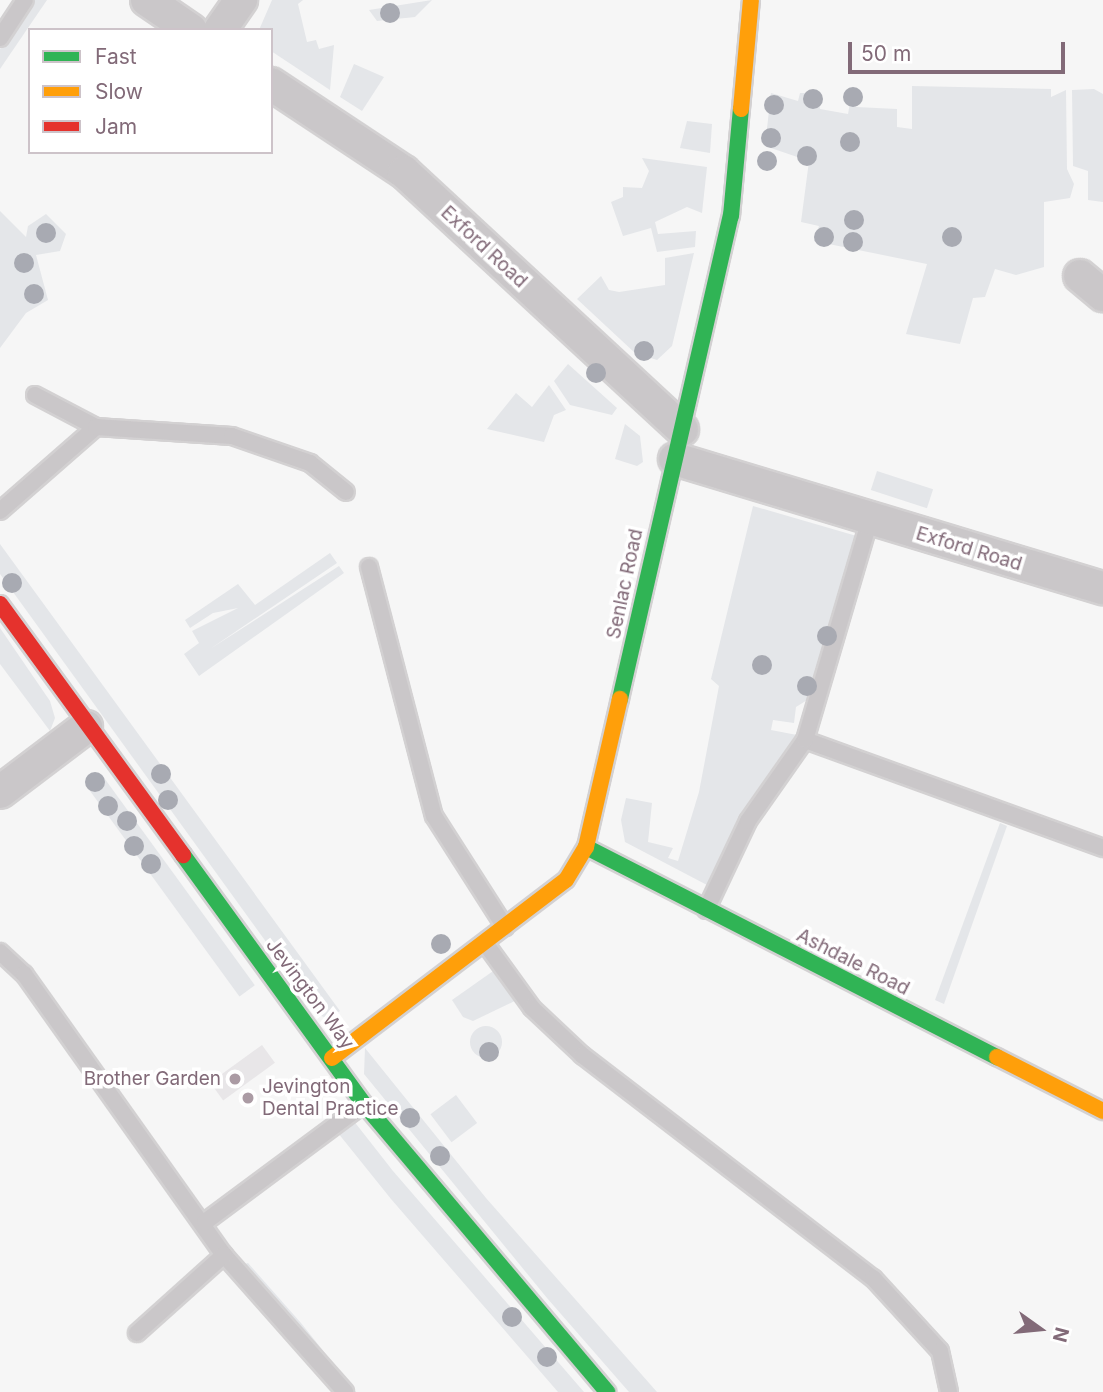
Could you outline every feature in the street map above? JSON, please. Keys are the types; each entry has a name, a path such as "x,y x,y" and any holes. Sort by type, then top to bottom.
{"street":[{"path":"147,0 188,28"},
{"path":"221,28 241,0"},
{"name":"Senlac Road","path":"332,1058 506,928 572,874 586,847 731,216 751,0"},
{"name":"Exford Road","path":"273,85 404,172 678,444 870,519 1103,589"},
{"name":"Jevington Way","path":"0,604 86,727 364,1104 607,1392"},
{"path":"0,792 86,727"},
{"name":"Ashdale Road","path":"586,847 705,911 1103,1111"}],"lane":[{"path":"0,38 25,0"},
{"path":"35,396 96,427 232,436 310,464 346,492"},
{"path":"76,417 81,435"},
{"path":"0,511 81,435 96,427"},
{"path":"705,911 748,821 805,740 870,519"},
{"path":"369,567 434,816 506,928"},
{"path":"805,740 1103,848"},
{"path":"485,943 533,1008 582,1055 873,1278 940,1351 949,1392"},
{"path":"0,952 17,965 184,1202 205,1222 224,1255 345,1392"},
{"path":"205,1222 364,1104"},
{"path":"137,1333 224,1255"}],"shaded area":[{"path":"34,0 47,0 0,69 0,49"},
{"path":"272,0 303,0 298,4 307,42 316,40 319,49 334,45 330,90 273,52 273,28 260,28"},
{"path":"432,0 415,17 377,21 369,10"},
{"path":"354,64 384,77 362,111 340,97"},
{"path":"853,86 856,107 897,109 897,127 912,129 912,86 1051,89 1051,97 1066,90 1067,169 1074,184 1070,198 1044,202 1044,267 1016,275 995,269 985,297 973,298 960,344 906,334 927,264 814,241 819,226 801,222 809,161 765,146 771,93 798,101 800,93 817,93 820,109 848,114"},
{"path":"1094,89 1103,94 1103,202 1088,200 1088,171 1073,166 1072,90"},
{"path":"687,121 712,124 710,153 680,148"},
{"path":"642,158 707,167 702,213 687,207 655,222 658,234 696,231 695,247 657,252 651,228 623,236 611,202 623,197 623,187 642,188 649,171"},
{"path":"0,211 26,237 28,226 46,214 66,234 60,251 36,255 48,300 26,313 0,348"},
{"path":"694,253 672,346 657,360 635,353 577,299 601,276 609,290 619,292 665,285 665,258"},
{"path":"568,364 617,408 612,415 570,405 554,381"},
{"path":"549,385 566,410 554,415 544,442 487,429 516,393 532,407"},
{"path":"625,424 640,436 643,462 637,466 615,459"},
{"path":"877,471 933,489 927,508 871,490"},
{"path":"753,506 860,537 812,697 796,707 794,723 773,720 771,730 797,735 742,813 707,885 625,842 621,820 626,798 652,803 648,842 673,848 668,858 678,861 699,792 719,686 711,679"},
{"path":"0,544 340,1011 329,1019 319,1015 0,574"},
{"path":"330,553 337,563 210,649 339,566 344,573 199,676 184,654 199,643 192,631 238,608 213,613 190,628 185,620 238,584 255,605"},
{"path":"0,628 50,701 55,718 50,731 0,664"},
{"path":"102,775 255,985 239,997 87,786"},
{"path":"1000,823 1007,826 944,1004 935,1000"},
{"path":"496,969 519,999 473,1021 463,1017 452,1000"},
{"path":"486,1026 497,1031 502,1042 497,1053 486,1058 475,1053 470,1042 475,1031"},
{"name":"Brother Garden","path":"262,1045 275,1063 223,1100 210,1083"},
{"path":"365,1048 486,1198 657,1392 629,1392 547,1298 364,1074"},
{"path":"456,1095 477,1123 452,1142 430,1114"},
{"path":"353,1120 393,1171 584,1392 558,1392 391,1199 338,1133"},
{"path":"248,1263 301,1323 356,1392 338,1392 283,1334 232,1268"}],"traffic: fast":[{"path":"620,699 731,216 741,109"},
{"path":"586,847 997,1057"},
{"path":"183,855 364,1104 607,1392"}],"traffic: slow":[{"path":"741,109 751,0"},
{"path":"332,1058 566,880 586,847 620,699"},
{"path":"997,1057 1103,1111"}],"traffic: jam":[{"path":"0,604 183,855"}],"place":[{"name":"Brother Garden","path":"235,1079"},
{"name":"Jevington Dental Practice","path":"248,1098"}]}
